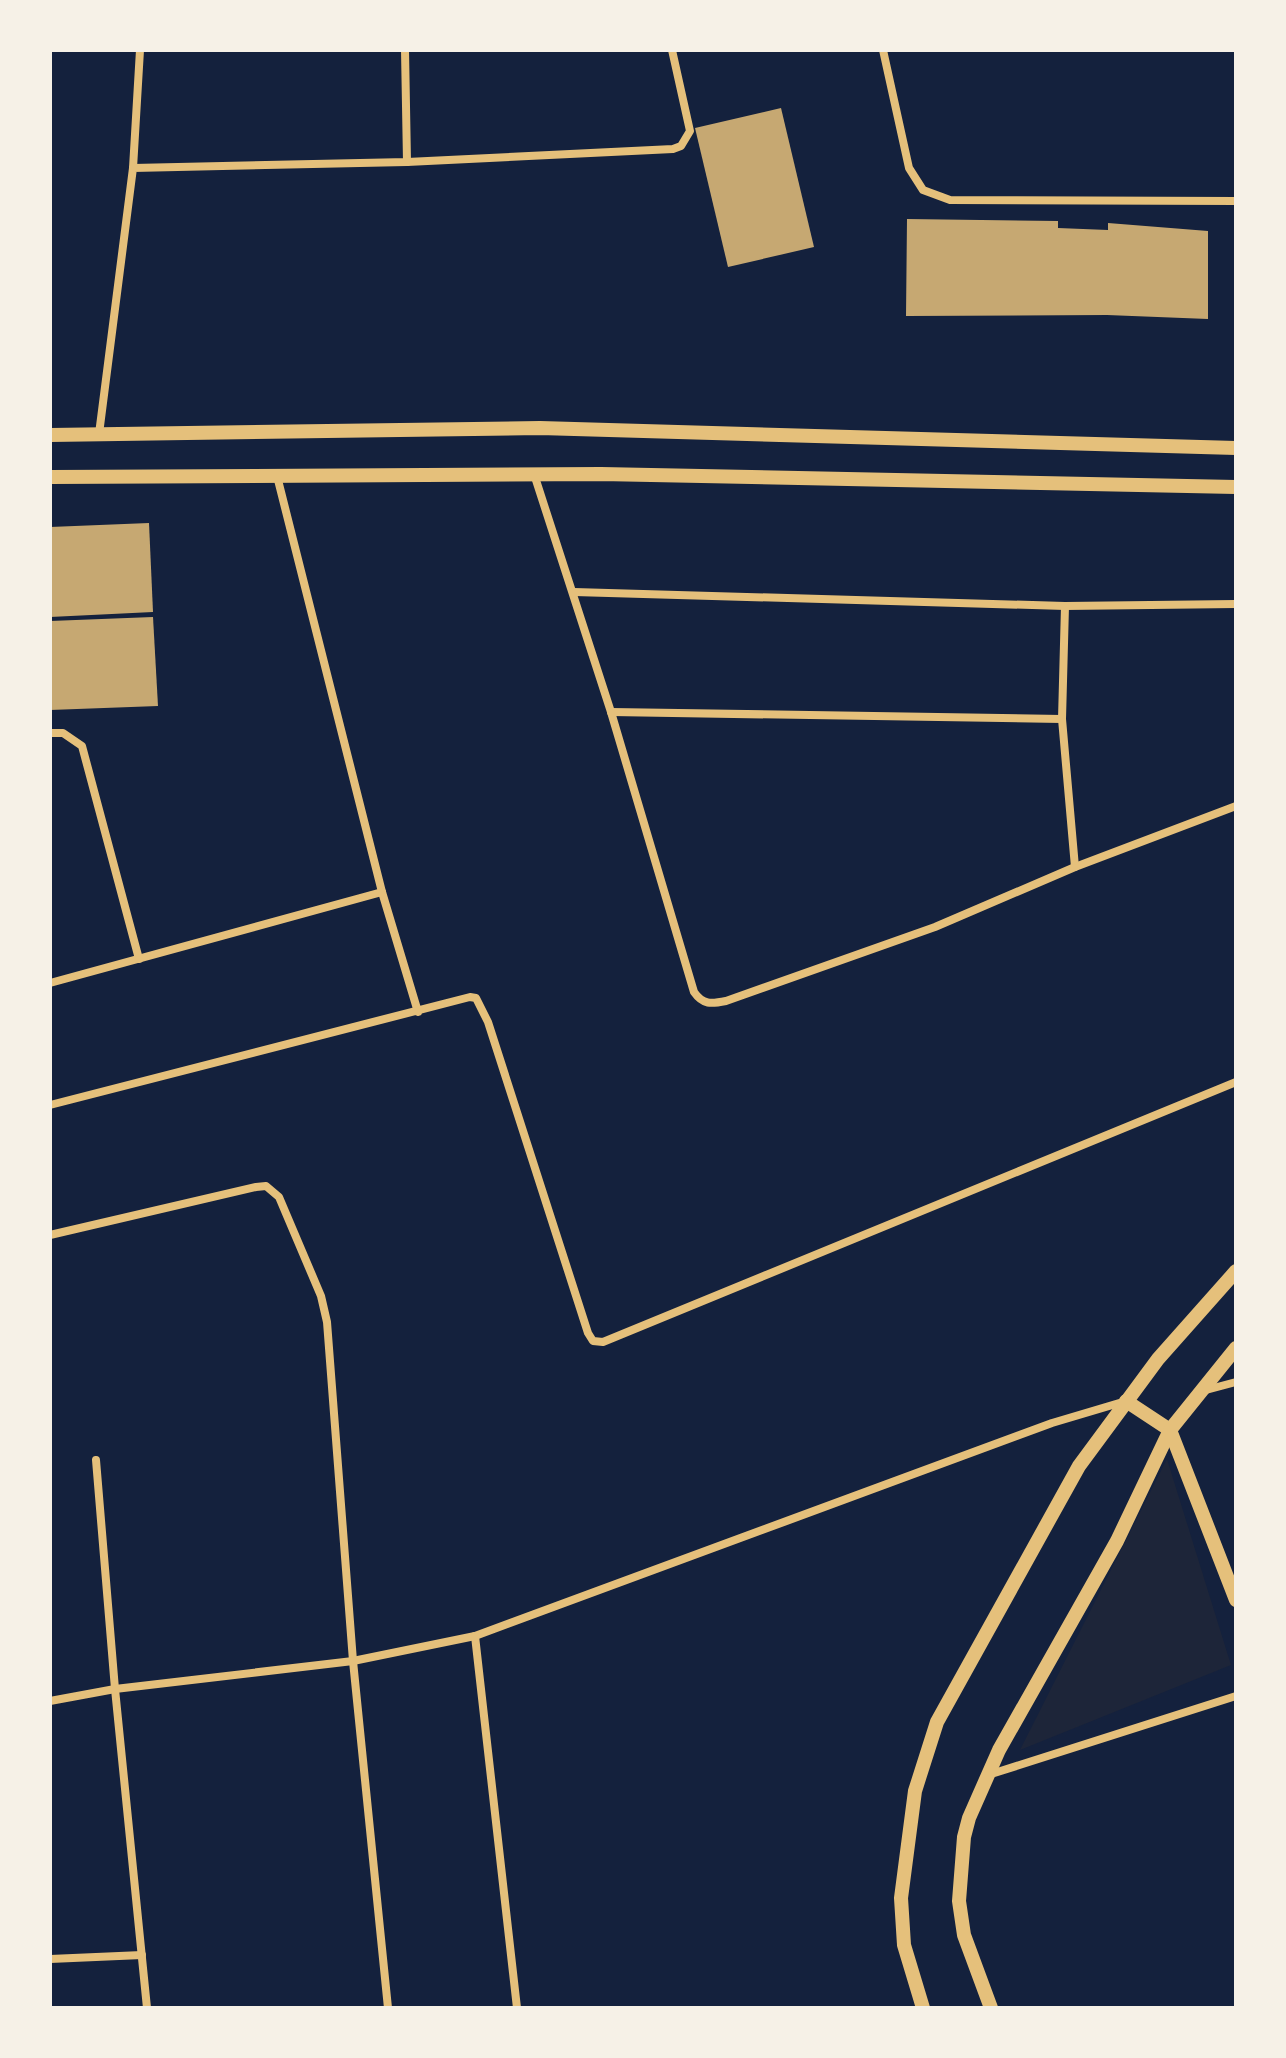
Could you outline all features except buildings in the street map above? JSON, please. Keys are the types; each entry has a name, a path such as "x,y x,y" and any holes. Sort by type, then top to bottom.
{"street":[{"path":"99,434 133,168 140,50"},
{"path":"405,50 407,162"},
{"path":"133,168 407,162 673,149 681,146 690,131 690,120 672,50"},
{"path":"883,50 909,168 923,190 950,200 1236,201"},
{"path":"50,435 540,428 1236,448"},
{"path":"534,474 574,592 694,992 701,1002 726,1001 920,932 1075,867 1236,806"},
{"path":"50,477 534,474 1236,487"},
{"path":"277,476 382,892 418,1012"},
{"path":"574,592 1065,606 1236,604"},
{"path":"1065,606 1062,719 1075,867"},
{"path":"611,712 1062,719"},
{"path":"50,733 63,733 82,746 139,959"},
{"path":"50,983 382,892"},
{"path":"50,1105 470,997 476,998 593,1341 612,1340 1236,1082"},
{"path":"50,1235 256,1187 266,1186 279,1197 321,1296 327,1322 353,1661 388,2008"},
{"path":"923,2008 904,1945 901,1898 915,1791 937,1722 1079,1466 1158,1359 1236,1271"},
{"path":"991,2008 964,1935 959,1901 964,1837 987,1775 1117,1541 1170,1430 1236,1348"},
{"path":"1201,1391 1236,1382"},
{"path":"50,1701 115,1689 353,1661 475,1636 1052,1423 1126,1401 1170,1430 1236,1600"},
{"path":"96,1460 147,2008"},
{"path":"475,1636 517,2008"},
{"path":"987,1775 1236,1696"},
{"path":"50,1959 142,1955"}],"shaded area":[{"path":"1167,1459 1231,1665 1020,1750"}]}
